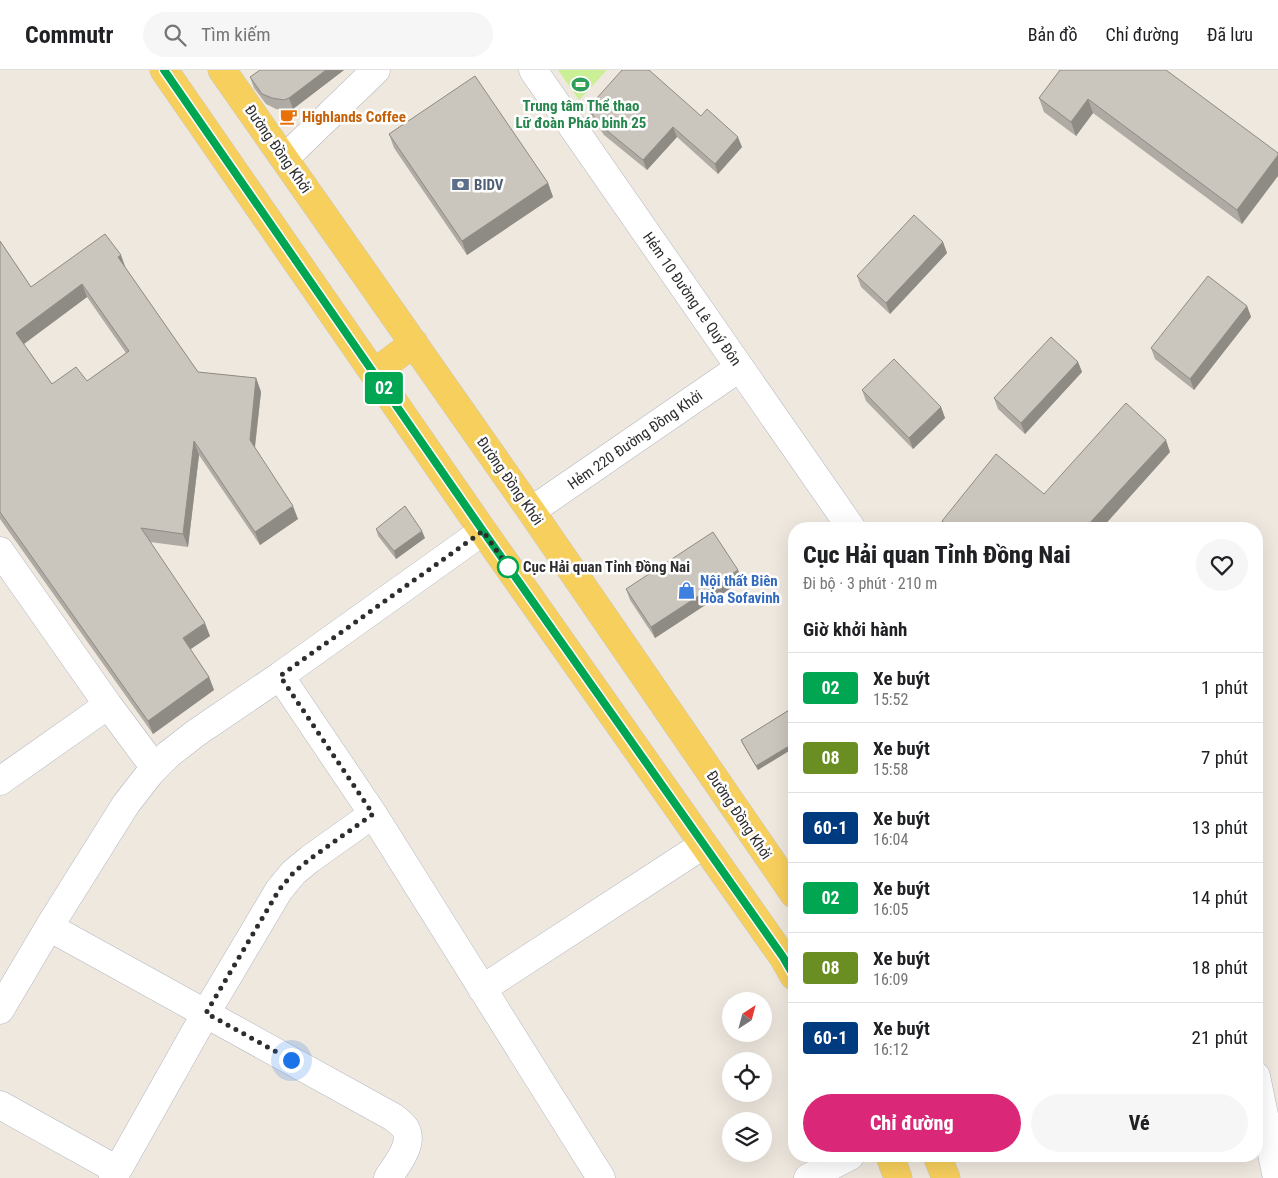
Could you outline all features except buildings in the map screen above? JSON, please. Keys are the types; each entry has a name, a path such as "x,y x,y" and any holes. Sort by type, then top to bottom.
{"main road":[{"path":"164,70 483,531 788,966"},
{"name":"Đường Đồng Khởi","path":"222,70 532,511 788,885"},
{"path":"374,373 414,343"},
{"path":"892,1162 898,1178"},
{"path":"939,1162 946,1178"}],"street":[{"path":"285,158 376,70"},
{"name":"Hẻm 10 Đường Lê Quý Đôn","path":"533,70 847,522"},
{"name":"Hẻm 220 Đường Đồng Khởi","path":"532,511 740,368"},
{"path":"0,1010 49,927 126,804 169,754 483,531"},
{"path":"4,564 155,768"},
{"path":"280,676 373,814 601,1178"},
{"path":"0,781 108,705"},
{"path":"0,1105 115,1174 206,1013 279,890 294,872 373,814"},
{"path":"482,989 703,845"},
{"path":"49,927 393,1117 405,1128 408,1138 404,1152 388,1178"},
{"path":"1263,1110 1277,1178"},
{"path":"808,1178 839,1162"}],"green space":[{"name":"Trung tâm Thể thao Lữ đoàn Pháo binh 25","path":"558,70 607,70 579,100"}],"bus line":[{"name":"02","path":"164,70 483,531 788,966"}],"place":[{"name":"Trung tâm Thể thao Lữ đoàn Pháo binh 25","path":"581,85"},
{"name":"Highlands Coffee","path":"288,117"},
{"name":"BIDV","path":"460,185"},
{"name":"Cục Hải quan Tỉnh Đồng Nai","path":"508,567"},
{"name":"Nội thất Biên Hòa Sofavinh","path":"686,590"}],"route":[{"path":"291,1060 206,1013 279,890 294,872 373,814 280,676 483,531 508,567"}]}
